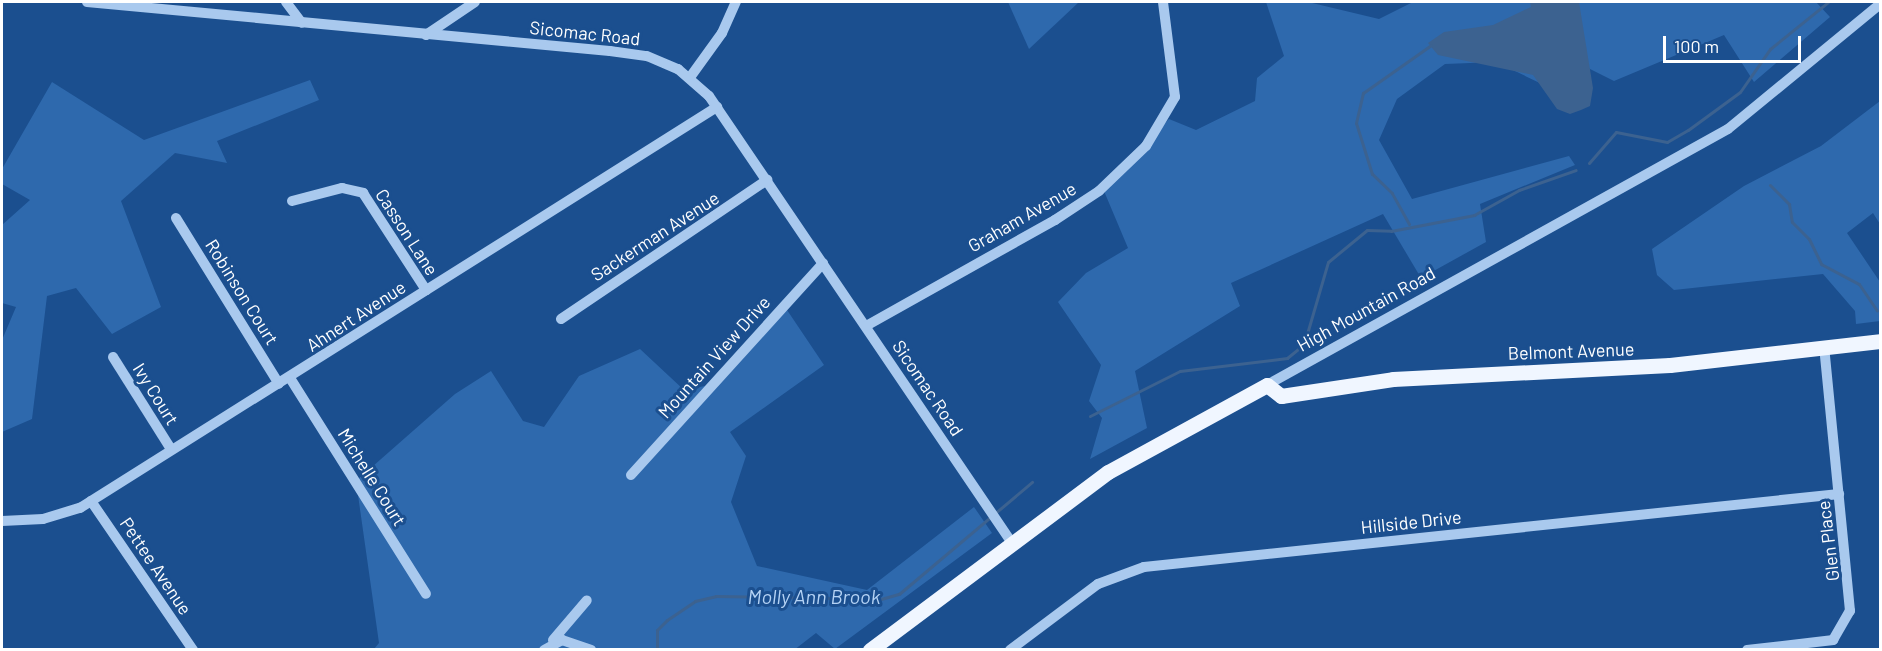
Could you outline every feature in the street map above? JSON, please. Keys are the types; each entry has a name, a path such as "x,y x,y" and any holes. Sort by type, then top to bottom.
{"main road":[{"name":"Belmont Avenue","path":"1267,385 1281,396 1393,379 1670,365 1881,341"},
{"name":"High Mountain Road","path":"870,650 1108,472 1267,385"}],"street":[{"name":"Sicomac Road","path":"87,2 647,56 691,76 717,107 1012,543"},
{"path":"286,2 302,23"},
{"path":"426,35 475,2"},
{"path":"691,76 722,33 736,2"},
{"name":"Graham Avenue","path":"866,326 1055,220 1099,191 1146,146 1175,97 1163,2"},
{"name":"High Mountain Road","path":"1267,385 1728,129 1881,4"},
{"name":"Ahnert Avenue","path":"2,521 53,518 92,501 171,449 290,378 717,107"},
{"name":"Sackerman Avenue","path":"561,319 767,180"},
{"name":"Casson Lane","path":"292,201 342,188 363,193 426,290"},
{"name":"Robinson Court","path":"176,218 279,384"},
{"name":"Mountain View Drive","path":"631,475 823,263"},
{"name":"Glen Place","path":"1747,650 1828,642 1843,629 1851,599 1824,347"},
{"name":"Ivy Court","path":"113,357 171,449"},
{"name":"Michelle Court","path":"290,378 426,594"},
{"name":"Hillside Drive","path":"1010,650 1098,584 1144,567 1839,494"},
{"name":"Pettee Avenue","path":"92,501 193,650"},
{"path":"544,650 587,600"},
{"path":"553,640 591,650"}],"shaded area":[{"path":"1008,2 1079,2 1029,49"},
{"path":"1266,2 1308,2 1379,19 1413,2 1816,2 1830,17 1754,82 1724,35 1614,81 1586,67 1567,96 1496,62 1445,64 1397,99 1379,140 1412,199 1569,156 1575,165 1480,204 1486,242 1421,278 1383,214 1231,283 1240,306 1135,371 1147,428 1090,459 1102,418 1089,401 1101,365 1058,302 1086,273 1128,248 1101,184 1169,119 1196,130 1255,101 1257,78 1284,56"},
{"path":"1530,2 1579,2 1593,88 1590,106 1570,114 1557,109 1533,75 1438,55 1428,43 1444,32 1493,25 1531,7"},
{"path":"310,80 319,100 217,141 227,163 175,153 121,201 161,307 112,334 76,288 47,296 32,419 2,432 2,340 16,307 2,303 2,225 30,200 2,184 2,169 52,82 144,140"},
{"path":"1880,101 1880,224 1873,213 1847,233 1880,282 1880,321 1856,324 1855,311 1823,274 1674,290 1657,275 1652,249 1744,186 1821,146"},
{"path":"785,307 824,365 730,432 746,456 731,502 757,566 867,590 974,507 992,533 835,649 816,633 794,650 374,649 379,643 356,481 455,394 491,371 523,421 544,427 579,376 640,349 684,390 710,385"}],"waterway":[{"name":"Molly Ann Brook","path":"1589,163 1616,132 1667,142 1688,130 1740,92 1770,49 1828,2"},
{"path":"1409,224 1392,193 1372,174 1356,123 1363,93 1431,45"},
{"name":"Molly Ann Brook","path":"1090,416 1180,371 1287,358 1304,344 1328,262 1367,230 1391,231 1474,215 1519,190 1576,170"},
{"path":"1770,185 1789,204 1792,222 1809,239 1821,264 1859,284 1877,311"},
{"name":"Molly Ann Brook","path":"657,650 657,630 667,620 695,601 716,596 881,599 899,594 1032,482"}]}
